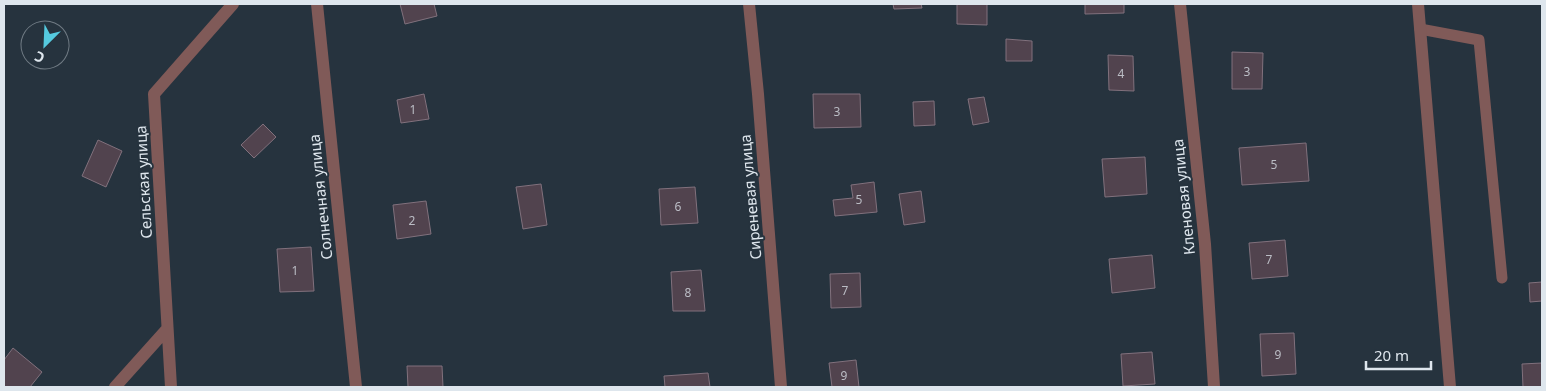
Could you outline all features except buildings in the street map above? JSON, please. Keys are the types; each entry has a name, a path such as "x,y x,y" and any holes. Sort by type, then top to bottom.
{"street":[{"name":"Сельская улица","path":"171,387 154,94 233,4"},
{"name":"Солнечная улица","path":"317,4 356,387"},
{"name":"Сиреневая улица","path":"749,4 781,387"},
{"name":"Кленовая улица","path":"1180,4 1205,244 1214,387"},
{"path":"1418,4 1450,387"},
{"path":"115,387 167,329"}],"lane":[{"path":"1420,29 1479,40 1502,278"}]}
